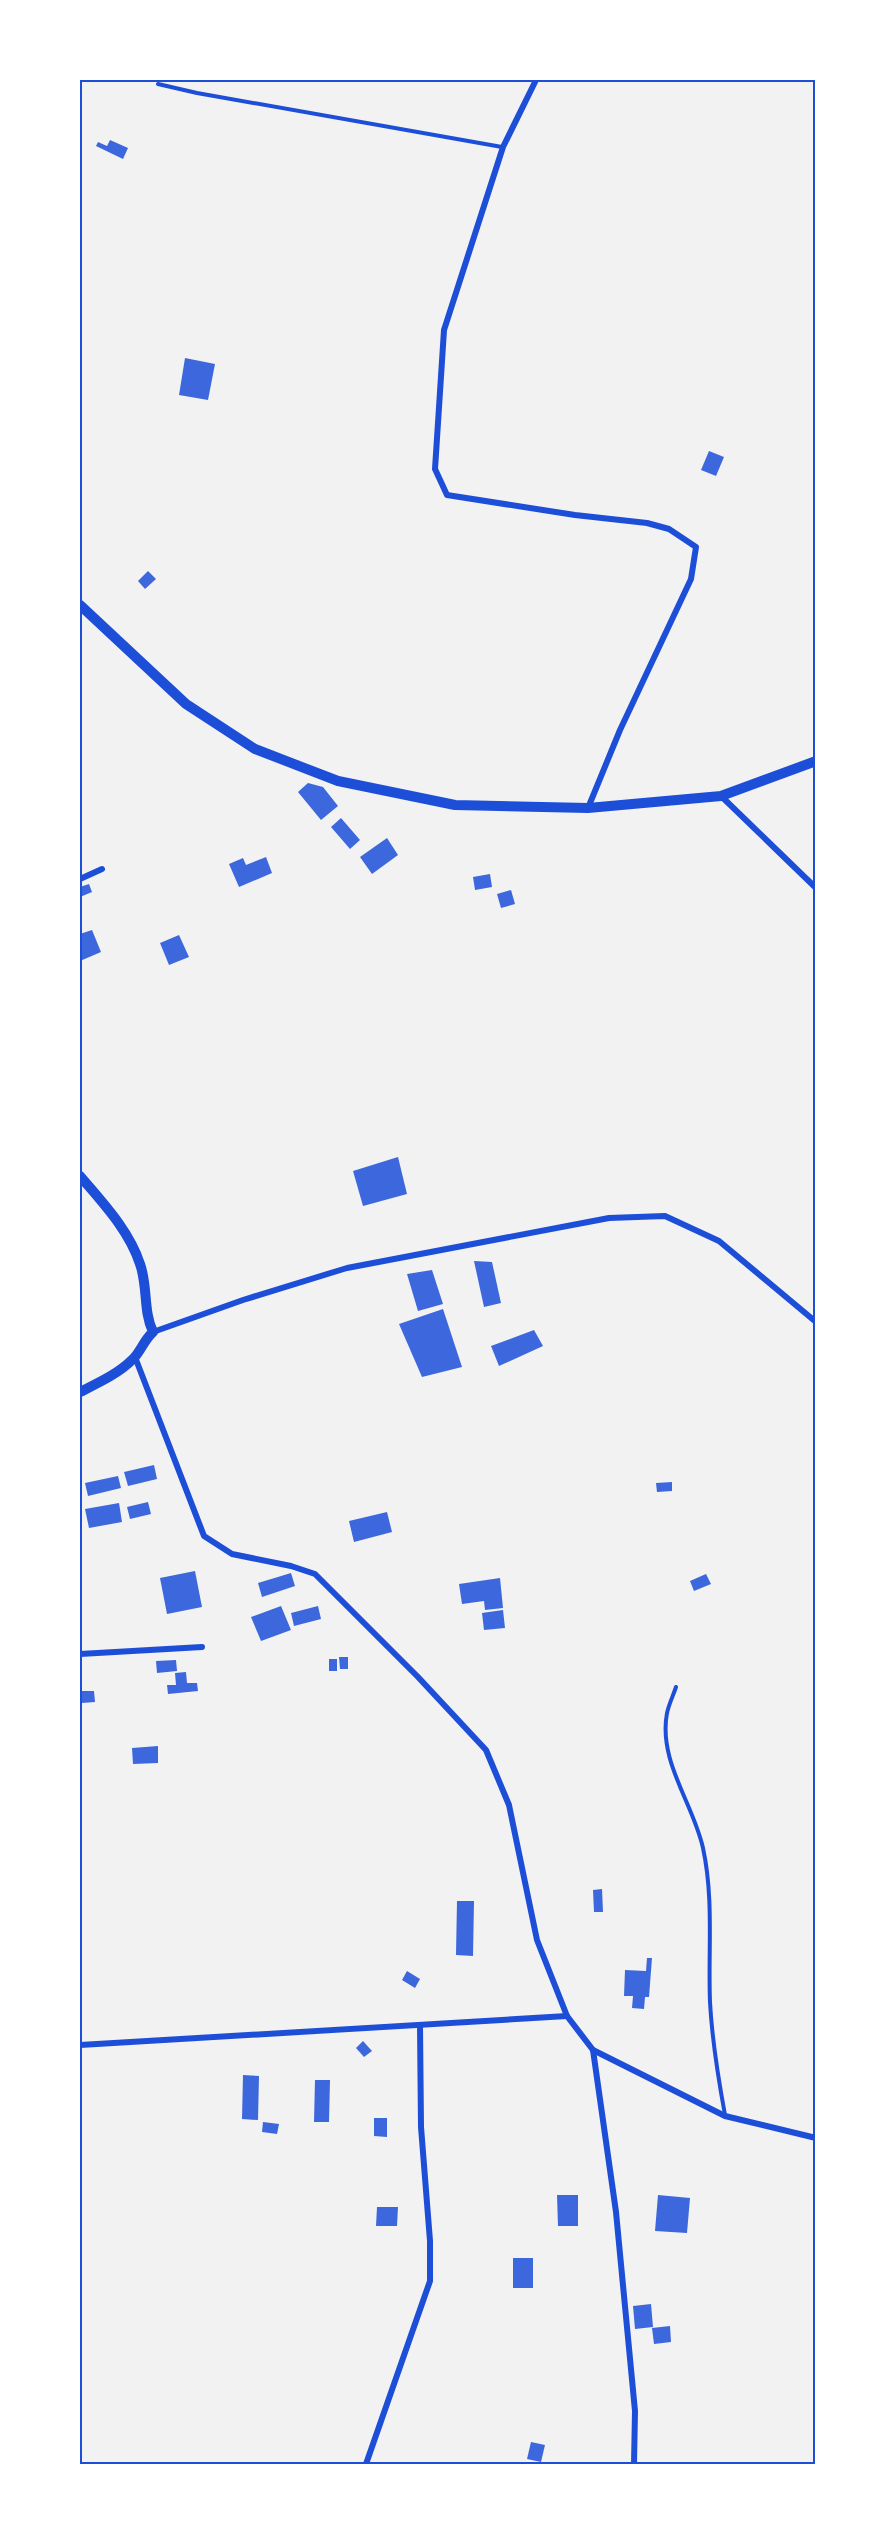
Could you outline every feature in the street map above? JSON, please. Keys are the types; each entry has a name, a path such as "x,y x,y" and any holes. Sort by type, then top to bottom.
{"street":[{"path":"536,80 503,147 444,330 435,469 447,495 575,515 647,523 669,529 696,547 691,579 620,730 588,808"},
{"path":"80,604 186,704 255,749 338,781 454,805 588,808 721,796 816,761"},
{"path":"721,796 816,888"},
{"path":"80,879 102,869"},
{"path":"80,1176 132,1245 142,1272 148,1322 153,1332"},
{"path":"80,1392 101,1382 135,1357 142,1342 153,1332 243,1300 347,1268 609,1218 665,1216 719,1241 816,1322"},
{"path":"135,1357 204,1536 232,1554 291,1566 315,1574 418,1677 486,1750 509,1805 537,1940 567,2016 593,2050 725,2116 816,2138"},
{"path":"80,1654 202,1647"},
{"path":"80,2045 567,2016"},
{"path":"366,2464 430,2281 430,2241 422,2127 420,2026"},
{"path":"593,2050 617,2224 635,2411 634,2464"}],"lane":[{"path":"158,84 197,93 503,147"},
{"path":"676,1687 667,1713 666,1740 675,1774 693,1813 703,1846 709,1885 710,2002 715,2063 725,2116"}],"building":[{"path":"110,140 128,148 123,159 96,146 98,142 107,146"},
{"path":"185,358 215,364 208,400 179,395"},
{"path":"709,451 724,457 716,476 701,470"},
{"path":"148,571 156,579 145,589 138,581"},
{"path":"308,783 323,787 338,806 321,820 298,792"},
{"path":"341,818 360,840 350,849 331,827"},
{"path":"387,838 398,855 372,874 360,857"},
{"path":"266,857 272,873 239,887 229,864 243,858 246,865"},
{"path":"490,874 492,887 475,890 473,877"},
{"path":"89,884 92,892 80,897 80,887"},
{"path":"511,890 515,904 501,908 497,894"},
{"path":"92,930 101,952 80,961 80,934"},
{"path":"179,935 189,957 169,965 160,943"},
{"path":"398,1157 407,1194 363,1206 353,1171"},
{"path":"474,1261 492,1262 501,1303 484,1307"},
{"path":"432,1270 443,1304 418,1311 407,1274"},
{"path":"443,1309 462,1367 422,1377 399,1324"},
{"path":"534,1330 543,1346 499,1366 491,1346"},
{"path":"154,1465 157,1479 128,1486 124,1472"},
{"path":"118,1476 121,1488 88,1496 85,1483"},
{"path":"672,1482 672,1491 657,1492 656,1483"},
{"path":"148,1502 151,1514 130,1519 127,1507"},
{"path":"119,1503 122,1522 89,1528 85,1509"},
{"path":"387,1512 392,1532 354,1542 349,1521"},
{"path":"195,1571 202,1607 167,1614 160,1578"},
{"path":"291,1573 295,1586 262,1597 258,1583"},
{"path":"706,1574 711,1584 694,1591 690,1581"},
{"path":"500,1578 503,1608 485,1610 484,1601 462,1604 459,1584"},
{"path":"281,1606 291,1630 261,1641 251,1617"},
{"path":"318,1606 321,1619 294,1626 291,1613"},
{"path":"503,1610 505,1628 484,1630 482,1613"},
{"path":"339,1657 348,1657 348,1669 340,1669"},
{"path":"329,1659 337,1659 337,1671 329,1671"},
{"path":"176,1660 177,1671 157,1673 156,1661"},
{"path":"186,1672 187,1683 197,1683 198,1691 168,1694 167,1685 176,1685 175,1673"},
{"path":"81,1691 94,1691 95,1702 82,1703"},
{"path":"158,1746 158,1763 133,1764 132,1748"},
{"path":"602,1889 603,1912 594,1912 593,1890"},
{"path":"457,1901 474,1901 473,1956 456,1955"},
{"path":"647,1958 652,1958 649,1997 645,1997 644,2009 632,2008 633,1996 624,1996 625,1970 646,1971"},
{"path":"407,1971 420,1979 415,1988 402,1980"},
{"path":"363,2041 372,2051 364,2057 356,2048"},
{"path":"243,2075 259,2076 258,2120 242,2119"},
{"path":"315,2080 330,2080 329,2122 314,2122"},
{"path":"374,2118 387,2118 387,2137 374,2136"},
{"path":"263,2122 279,2124 277,2134 262,2132"},
{"path":"557,2195 578,2195 578,2226 558,2226"},
{"path":"658,2195 690,2198 687,2233 655,2231"},
{"path":"377,2207 398,2207 397,2226 376,2226"},
{"path":"513,2258 533,2258 533,2288 513,2288"},
{"path":"651,2304 653,2327 635,2329 633,2306"},
{"path":"670,2326 671,2342 654,2344 652,2328"},
{"path":"531,2442 545,2445 541,2462 527,2459"}]}
